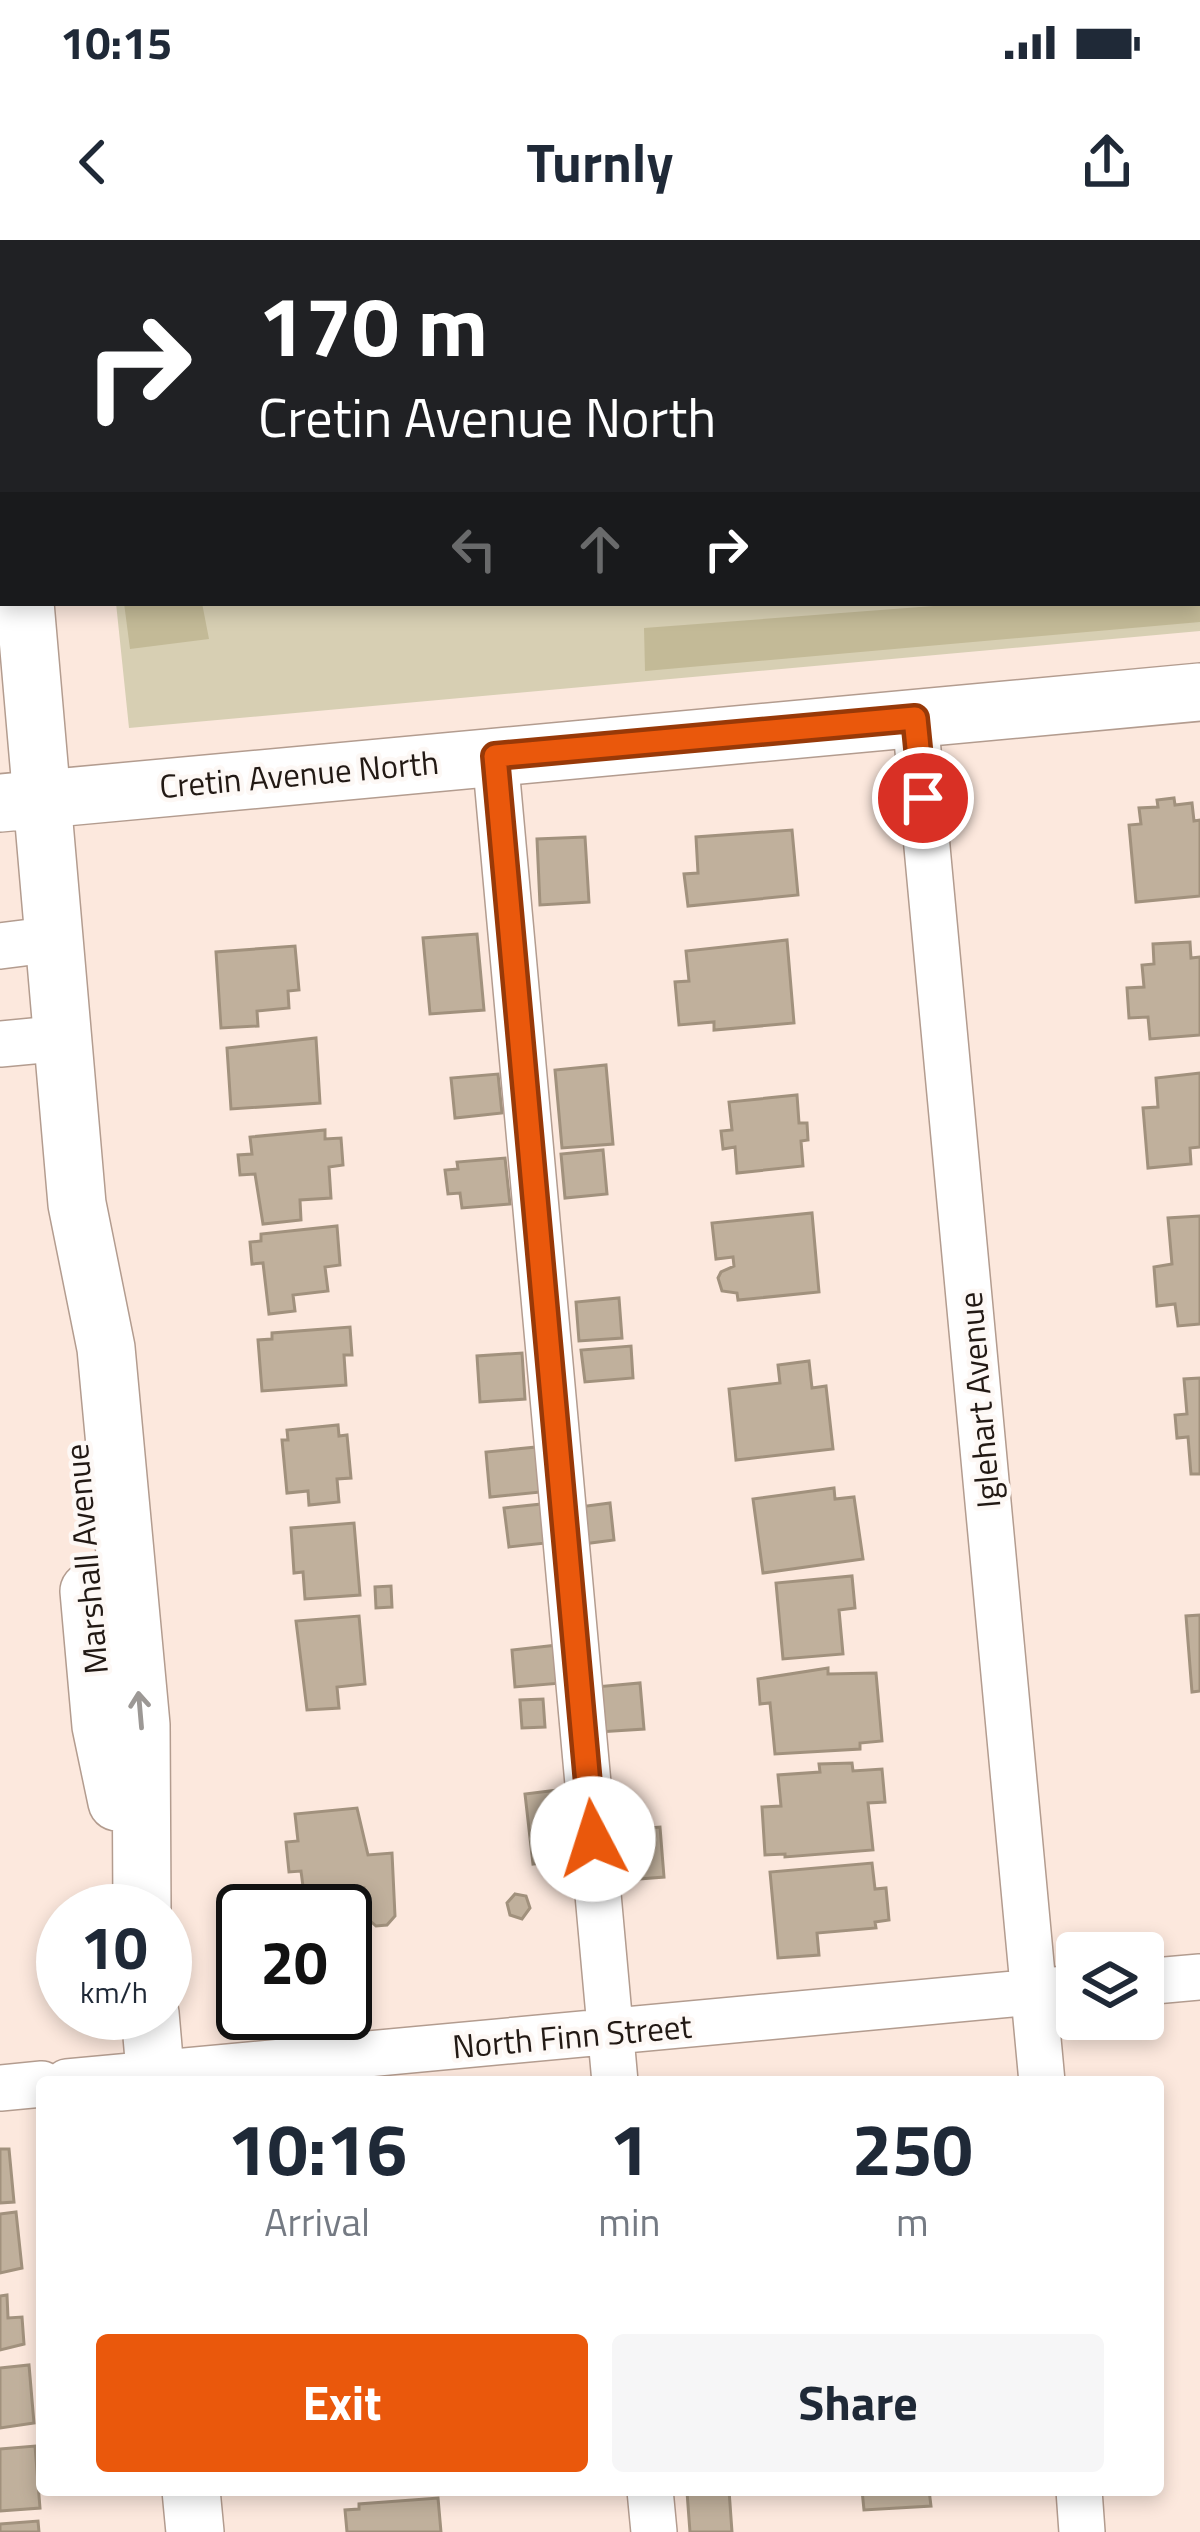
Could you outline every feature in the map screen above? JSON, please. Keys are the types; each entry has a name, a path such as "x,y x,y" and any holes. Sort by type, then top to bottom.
{"main road":[{"name":"Marshall Avenue","path":"26,606 22,801 27,943 64,1038 76,1204 106,1348 139,1701 140,1884"},
{"name":"Cretin Avenue North","path":"22,801 1200,692"},
{"path":"151,2040 155,2076"},
{"path":"192,2496 195,2532"}],"street":[{"name":"Iglehart Avenue","path":"915,718 1055,1990 1043,2076"},
{"path":"495,756 614,2076"},
{"path":"0,1045 64,1038"},
{"path":"1164,1980 1200,1977"},
{"name":"North Finn Street","path":"175,2076 1055,1990"},
{"path":"0,2088 36,2085"},
{"path":"651,2496 654,2532"},
{"path":"1079,2496 1082,2532"}],"shaded area":[{"path":"116,606 1200,606 1200,631 129,728"},
{"path":"124,606 203,606 209,639 130,649"},
{"path":"934,606 1200,606 1200,622 645,671 644,628"}],"building":[{"path":"1174,798 1175,805 1192,803 1194,821 1200,820 1200,896 1136,902 1129,825 1141,824 1139,808 1158,807 1157,800"},
{"path":"792,830 798,895 688,906 684,874 698,873 696,837"},
{"path":"585,837 589,902 540,905 537,839"},
{"path":"477,934 484,1010 430,1014 423,938"},
{"path":"787,940 794,1023 714,1030 714,1022 679,1025 675,982 689,981 686,951"},
{"path":"1190,942 1191,958 1200,957 1200,1035 1150,1039 1148,1017 1129,1018 1127,988 1144,987 1142,965 1154,964 1153,944"},
{"path":"295,946 299,990 288,991 289,1008 257,1011 258,1026 221,1028 216,952"},
{"path":"316,1038 320,1103 231,1109 227,1048"},
{"path":"606,1065 613,1144 562,1148 555,1070"},
{"path":"1200,1073 1200,1147 1190,1148 1191,1164 1148,1168 1143,1108 1158,1107 1156,1078"},
{"path":"498,1074 502,1113 455,1118 451,1078"},
{"path":"797,1095 799,1123 807,1123 808,1140 801,1141 803,1166 737,1173 735,1147 723,1149 721,1131 732,1130 729,1102"},
{"path":"325,1130 325,1139 341,1138 343,1165 329,1167 331,1198 300,1200 301,1220 263,1224 255,1174 240,1175 238,1155 252,1154 250,1137"},
{"path":"603,1150 607,1194 565,1198 561,1154"},
{"path":"505,1158 510,1204 462,1208 460,1193 448,1194 445,1170 458,1169 457,1162"},
{"path":"812,1213 819,1292 738,1300 737,1293 722,1291 718,1278 734,1266 733,1257 716,1259 712,1223"},
{"path":"1200,1216 1200,1324 1178,1326 1175,1304 1157,1306 1154,1267 1172,1264 1168,1218"},
{"path":"337,1226 340,1265 325,1267 328,1291 293,1295 295,1311 269,1314 263,1263 252,1264 250,1242 261,1241 261,1234"},
{"path":"619,1298 622,1338 579,1341 576,1302"},
{"path":"350,1327 352,1355 344,1355 346,1385 262,1391 258,1340 272,1339 272,1333"},
{"path":"631,1346 633,1378 585,1382 581,1350"},
{"path":"522,1353 525,1399 480,1402 477,1356"},
{"path":"809,1361 812,1388 826,1386 833,1449 736,1460 729,1389 780,1383 778,1365"},
{"path":"1200,1378 1200,1474 1191,1474 1188,1437 1177,1438 1175,1415 1187,1414 1184,1379"},
{"path":"338,1425 339,1436 347,1435 351,1478 337,1479 339,1502 309,1505 308,1491 287,1493 282,1440 288,1440 287,1430"},
{"path":"537,1447 541,1492 490,1497 486,1452"},
{"path":"834,1488 835,1499 854,1497 863,1559 763,1573 753,1499"},
{"path":"610,1503 614,1540 583,1544 579,1507"},
{"path":"542,1504 546,1543 509,1547 504,1508"},
{"path":"354,1523 360,1595 305,1599 303,1572 294,1573 291,1528"},
{"path":"852,1576 855,1608 839,1610 843,1654 783,1659 776,1583"},
{"path":"391,1586 392,1607 376,1608 375,1587"},
{"path":"1200,1615 1200,1691 1192,1692 1186,1616"},
{"path":"359,1616 365,1684 337,1687 339,1708 307,1710 296,1621"},
{"path":"558,1645 562,1683 515,1687 512,1650"},
{"path":"828,1668 828,1674 876,1673 882,1741 860,1743 860,1749 775,1754 770,1703 760,1704 758,1679"},
{"path":"640,1683 644,1729 599,1732 595,1687"},
{"path":"543,1699 545,1727 522,1728 520,1700"},
{"path":"852,1763 853,1771 882,1769 885,1802 868,1803 873,1850 765,1855 762,1807 781,1806 778,1775 820,1772 819,1764"},
{"path":"566,1789 574,1859 533,1864 525,1794"},
{"path":"357,1808 368,1855 392,1853 395,1916 387,1925 372,1922 372,1884 303,1884 301,1871 289,1872 286,1842 298,1841 295,1814"},
{"path":"660,1827 664,1877 614,1881 610,1831"},
{"path":"872,1863 875,1889 886,1888 889,1920 875,1922 876,1928 817,1933 819,1955 778,1958 770,1872"},
{"path":"515,1894 526,1896 530,1908 522,1919 510,1915 507,1903"},
{"path":"0,2149 9,2149 14,2202 0,2203"},
{"path":"16,2212 22,2268 0,2273 0,2214"},
{"path":"7,2295 8,2318 22,2317 24,2344 0,2350 0,2296"},
{"path":"29,2365 34,2423 0,2428 0,2368"},
{"path":"35,2446 40,2508 0,2511 0,2449"},
{"path":"687,2496 729,2496 732,2532 690,2532"},
{"path":"863,2496 930,2496 931,2506 864,2510"},
{"path":"438,2498 441,2532 347,2532 345,2510 359,2509 359,2504"},
{"path":"38,2521 39,2532 0,2532 0,2524"}],"route":[{"path":"593,1839 495,756 915,718 923,798"}]}
